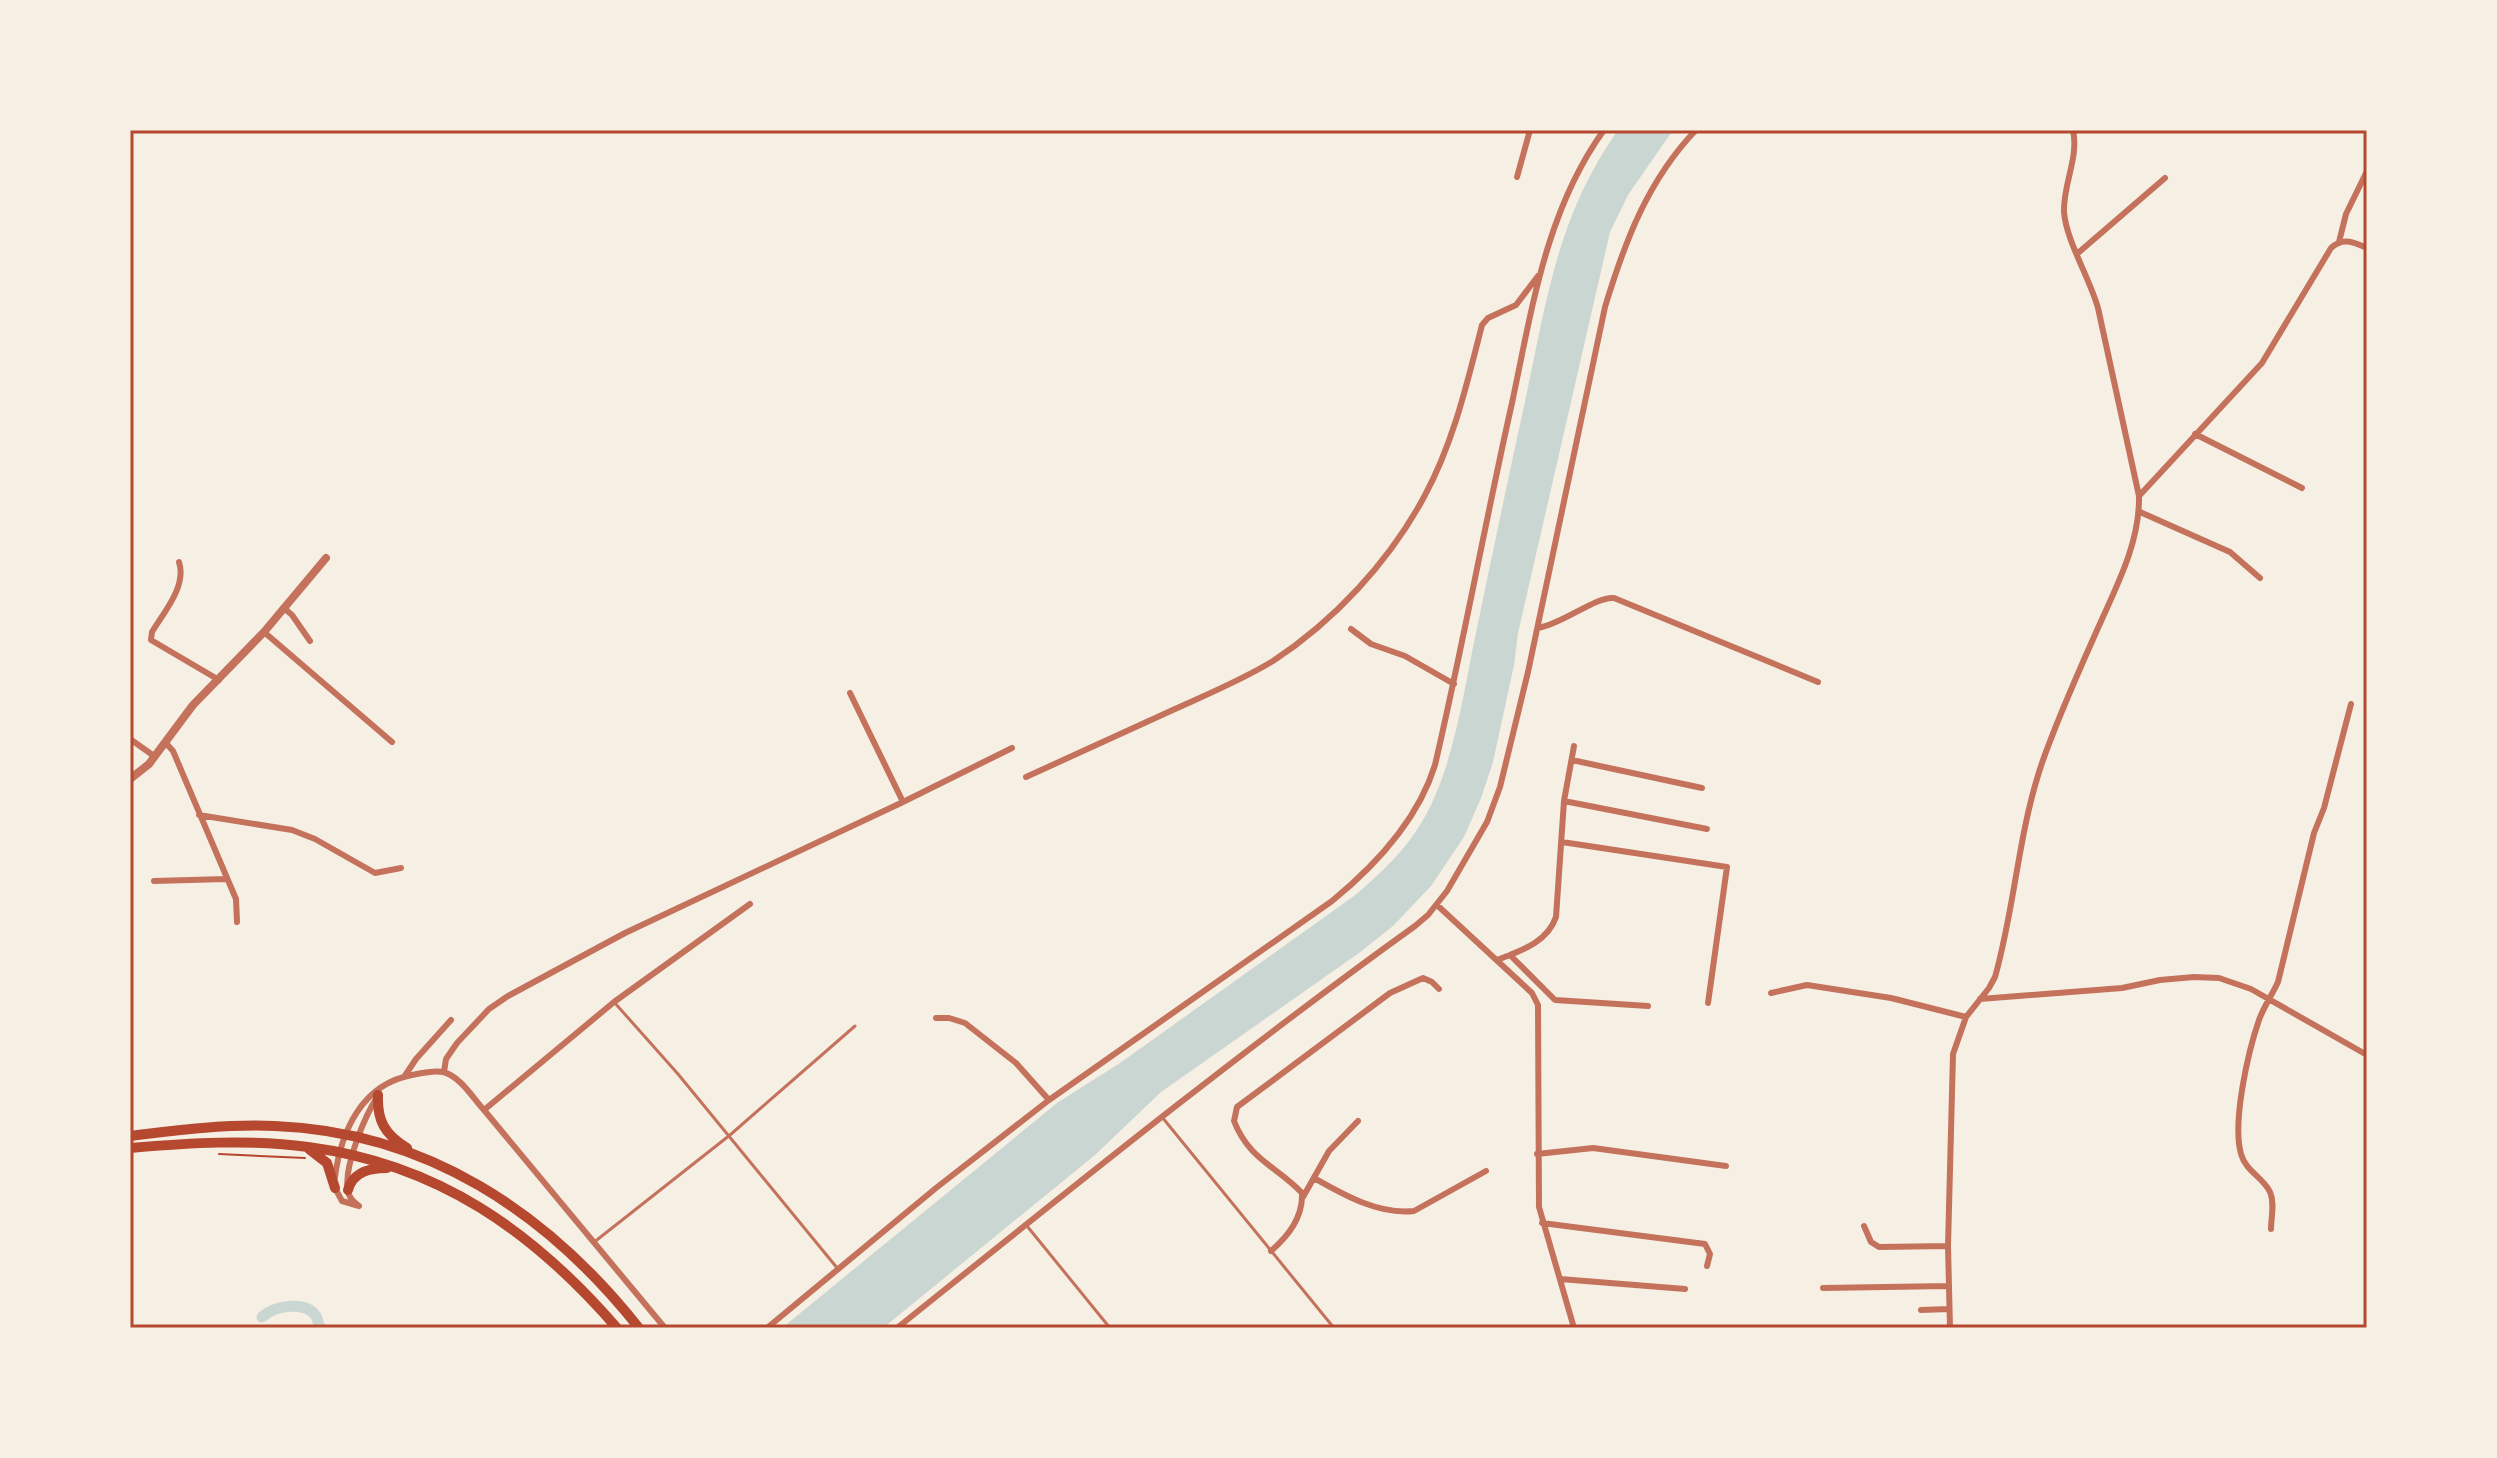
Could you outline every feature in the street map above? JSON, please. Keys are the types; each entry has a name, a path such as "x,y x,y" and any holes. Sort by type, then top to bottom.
{"main road":[{"path":"381,1090 381,1124 417,1156"},
{"path":"130,1136 252,1125 292,1127 359,1137 417,1156 480,1184 533,1221 580,1261 639,1328"},
{"path":"130,1148 206,1144 304,1146 354,1155 404,1170 481,1209 542,1251 563,1269 617,1328"},
{"path":"304,1146 327,1163 335,1188"},
{"path":"348,1190 353,1178 361,1173 377,1168 404,1170"}],"street":[{"path":"1517,177 1530,130"},
{"path":"767,1328 1049,1100 1307,919 1363,874 1406,825 1423,798 1435,765 1550,236 1567,193 1604,130"},
{"path":"897,1328 1281,1022 1415,926 1437,905 1478,838 1494,803 1538,628 1605,307 1616,272 1630,232 1649,193 1672,158 1696,130"},
{"path":"1950,1328 1948,1246 1952,1068 1956,1040 1966,1017 1989,988 1999,962 2017,861 2042,764 2124,568 2140,512 2098,308 2064,212 2075,149 2073,130"},
{"path":"2139,496 2262,363 2328,253 2338,242 2346,214 2367,171"},
{"path":"2078,253 2165,178"},
{"path":"2338,242 2351,242 2367,248"},
{"path":"1026,777 1230,684 1273,660 1332,613 1379,564 1425,497 1457,422 1482,325 1488,318 1516,305 1540,273"},
{"path":"2195,434 2302,488"},
{"path":"2140,512 2230,552 2260,578"},
{"path":"130,779 140,772 193,705 264,632 326,558"},
{"path":"179,562 181,581 152,632 151,640 219,680"},
{"path":"1538,628 1557,624 1601,599 1614,598 1818,682"},
{"path":"284,608 310,641"},
{"path":"1351,629 1371,644 1405,656 1454,684"},
{"path":"264,632 392,742"},
{"path":"850,693 903,802"},
{"path":"2271,1229 2270,1191 2244,1162 2238,1129 2253,1043 2268,999 2278,982 2314,833 2324,808 2351,704"},
{"path":"130,739 154,756"},
{"path":"165,741 173,751 237,905 237,922"},
{"path":"1497,960 1542,939 1552,929 1556,917 1564,801 1574,746"},
{"path":"444,1072 446,1059 464,1034 489,1009 508,996 720,886 1012,748"},
{"path":"1572,760 1702,788"},
{"path":"1564,801 1707,829"},
{"path":"199,815 292,830 315,839 375,873 401,868"},
{"path":"1562,842 1727,867 1708,1003"},
{"path":"154,881 226,879"},
{"path":"484,1110 614,1002 750,904"},
{"path":"1437,905 1532,993 1538,1005 1537,1154 1542,1223 1574,1328"},
{"path":"1510,955 1555,1000 1648,1006"},
{"path":"1980,999 2122,988 2194,977 2219,978 2237,982 2367,1055"},
{"path":"1303,1197 1300,1190 1279,1176 1251,1149 1234,1121 1237,1107 1390,993 1423,978 1439,989"},
{"path":"1771,993 1807,985 1891,998 1966,1017"},
{"path":"936,1018 965,1023 1016,1063 1049,1100"},
{"path":"404,1077 451,1020"},
{"path":"381,1090 364,1121 348,1177 349,1196 359,1206 342,1201 335,1188 340,1152 345,1134 362,1104 381,1090 404,1077 444,1072 458,1080 484,1110 665,1328"},
{"path":"1271,1251 1290,1232 1303,1197 1329,1151 1358,1121"},
{"path":"1537,1154 1593,1148 1726,1166"},
{"path":"1314,1178 1341,1194 1400,1213 1414,1211 1486,1171"},
{"path":"1542,1223 1705,1244 1710,1254 1707,1266"},
{"path":"1864,1226 1871,1242 1879,1247 1948,1246"},
{"path":"1560,1279 1685,1289"},
{"path":"1823,1288 1948,1286"},
{"path":"1921,1310 1949,1309"}],"lane":[{"path":"614,1002 730,1135 838,1269"},
{"path":"593,1243 730,1135 855,1026"},
{"path":"1161,1116 1334,1328"},
{"path":"1026,1225 1110,1328"}],"path":[{"path":"216,1154 309,1159"}],"shaded area":[{"path":"1618,130 1673,130 1628,195 1610,232 1518,633 1493,762 1464,837 1431,886 1393,926 1359,953 1161,1092 1095,1155 883,1328 782,1328 1057,1103 1120,1063 1354,896 1392,861 1416,831 1434,799 1457,727 1557,258 1581,194"}],"waterway":[{"path":"262,1317 281,1308 297,1306 311,1311 317,1317 320,1328"}]}
